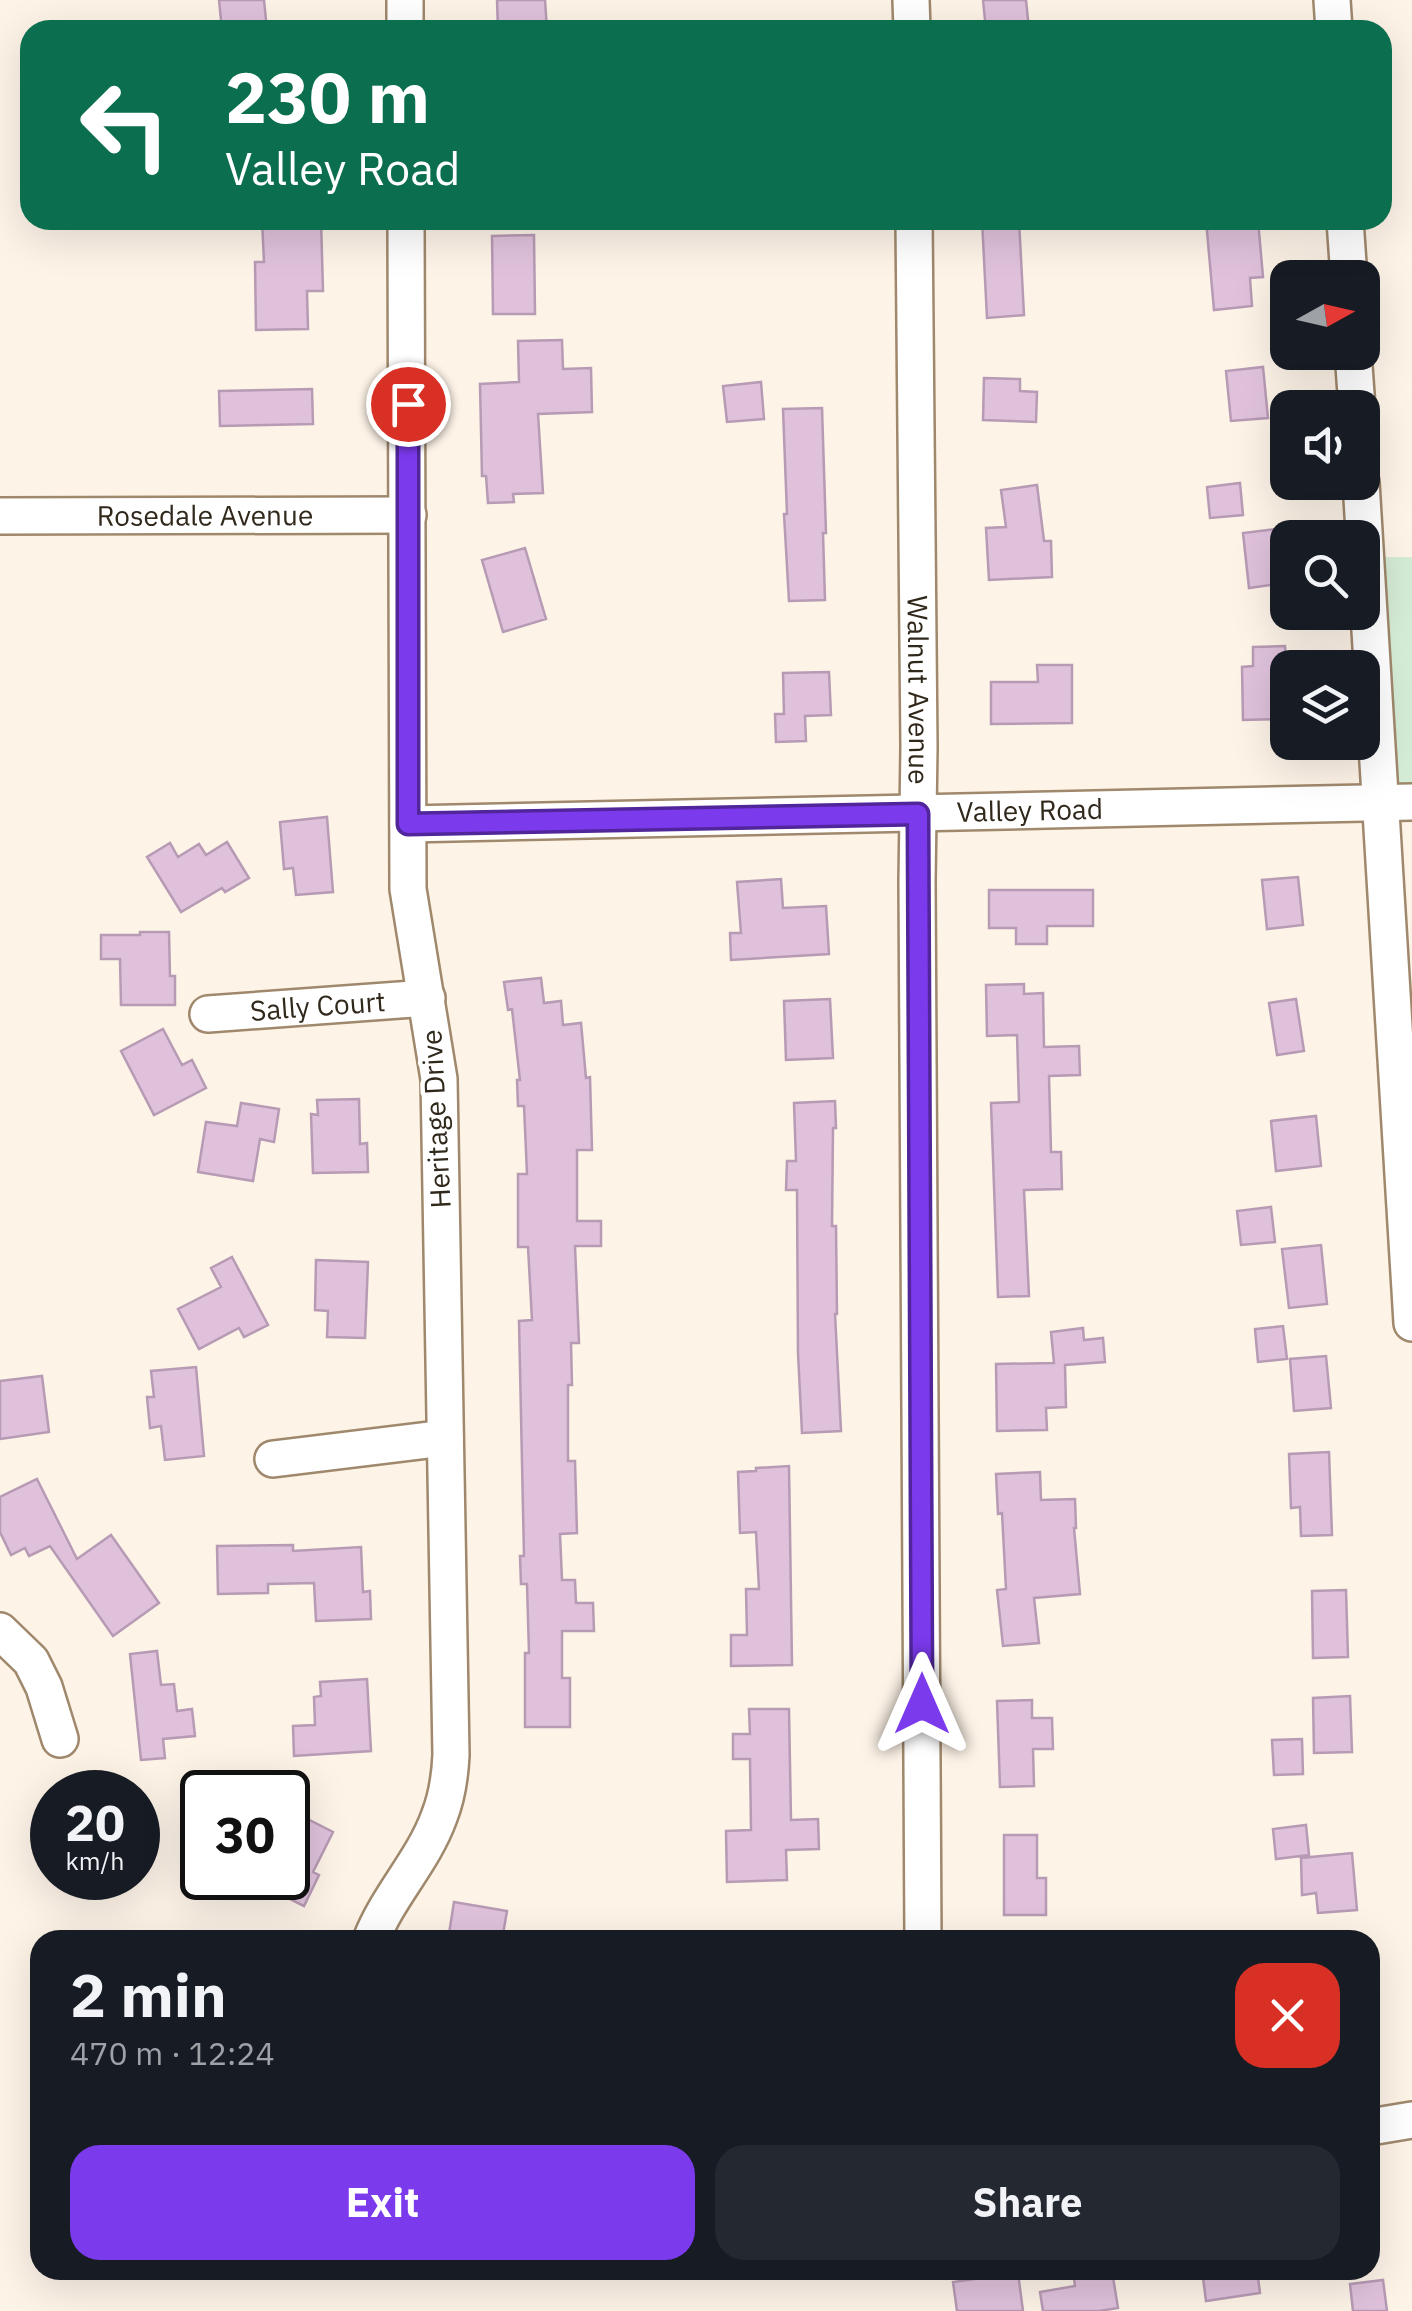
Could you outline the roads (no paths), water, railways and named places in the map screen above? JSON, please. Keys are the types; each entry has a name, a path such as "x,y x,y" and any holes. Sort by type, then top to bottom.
{"street":[{"name":"Heritage Drive","path":"375,1930 439,1818 451,1755 439,1079 408,889 406,230"},
{"name":"Walnut Avenue","path":"914,230 920,748 923,1930"},
{"path":"1346,230 1348,260"},
{"path":"1363,500 1396,802 1412,1322"},
{"name":"Rosedale Avenue","path":"0,516 408,514"},
{"name":"Valley Road","path":"408,824 1396,802"},
{"name":"Sally Court","path":"208,1014 427,998"},
{"path":"273,1459 444,1438"},
{"path":"0,1631 30,1662 44,1687 60,1739"},
{"path":"1380,2126 1412,2120"}]}
